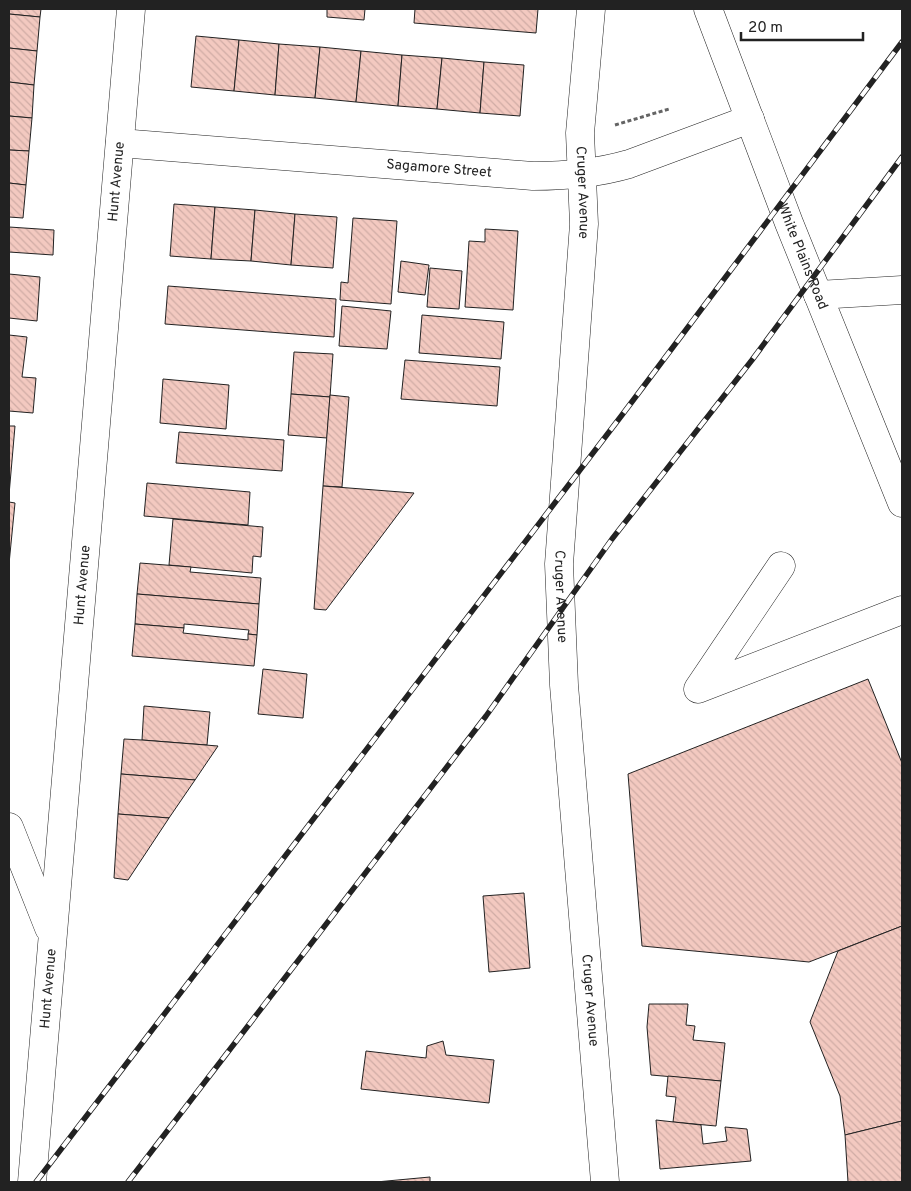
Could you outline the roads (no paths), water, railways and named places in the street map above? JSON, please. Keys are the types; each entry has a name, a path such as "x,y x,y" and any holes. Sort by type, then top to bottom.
{"street":[{"name":"Hunt Avenue","path":"9,1178 32,1172 131,9"},
{"name":"Cruger Avenue","path":"591,9 580,133 584,224 560,525 560,615 605,1182"},
{"name":"White Plains Road","path":"708,9 818,295 902,503"},
{"name":"Sagamore Street","path":"120,143 533,176 582,174 629,164 750,119"},
{"path":"818,295 902,290"},
{"path":"781,566 698,689 902,610"},
{"path":"9,828 51,934"}],"railway":[{"path":"36,1182 622,415 902,42"},
{"path":"128,1182 486,716 612,539 752,360 902,157"}]}
